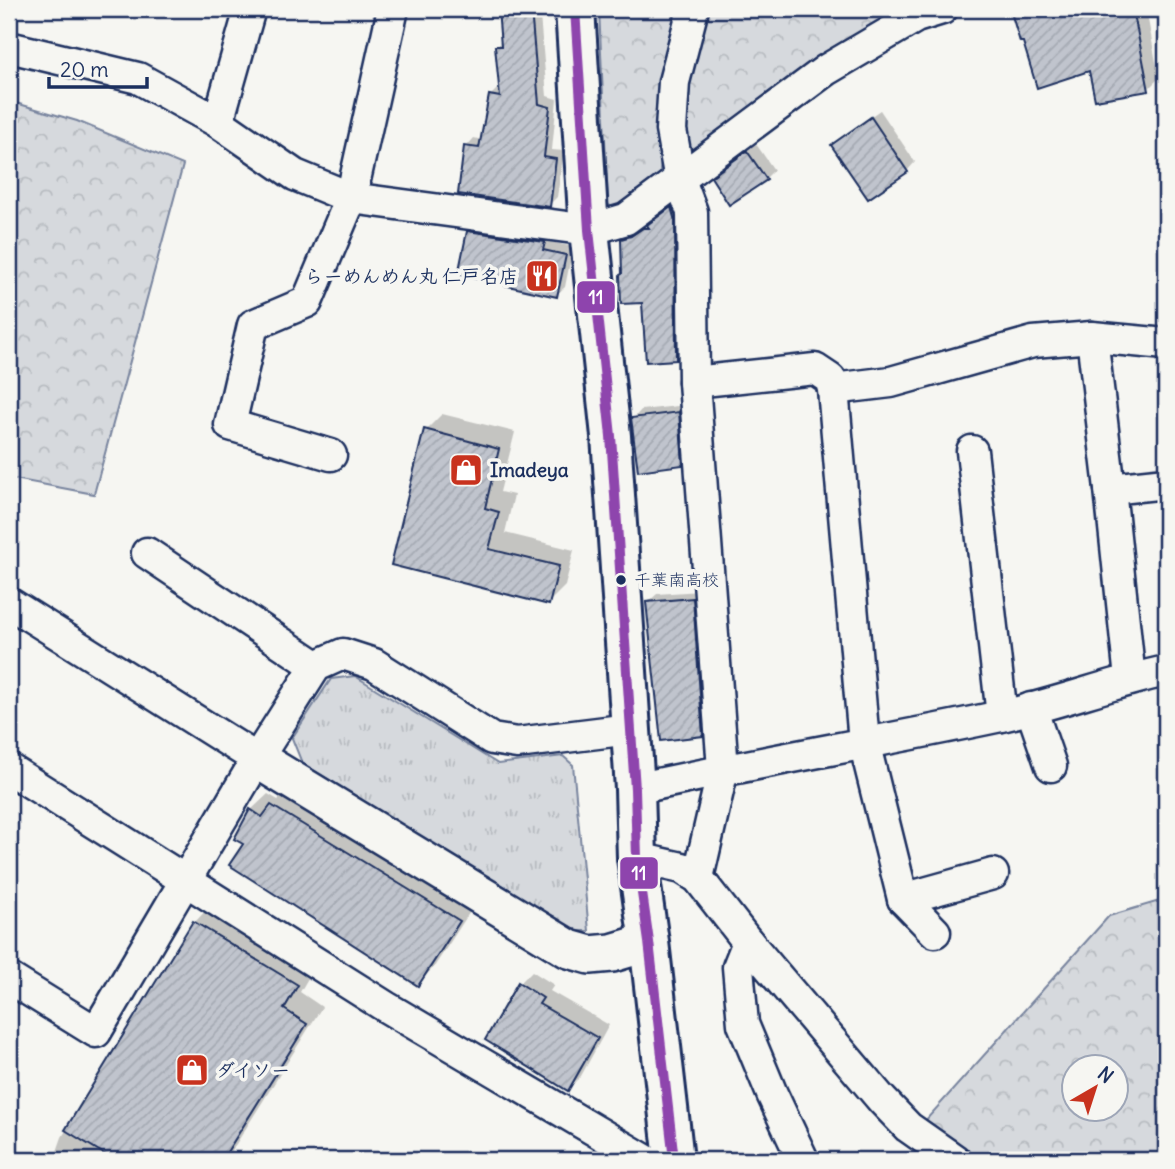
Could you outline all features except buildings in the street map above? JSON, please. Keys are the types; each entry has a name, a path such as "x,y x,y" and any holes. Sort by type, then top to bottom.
{"main road":[{"path":"575,9 589,230 611,436 638,858 674,1160"}],"street":[{"path":"218,122 250,9"},
{"path":"331,455 229,425 253,325 307,302 351,198 393,9"},
{"path":"693,9 674,82 671,130 680,180 692,212 694,382 723,769 698,878"},
{"path":"9,47 138,78 218,122 295,175 351,198 589,230 626,219 826,70 925,12"},
{"path":"833,389 891,382 1033,342 1092,337 1166,344"},
{"path":"1092,337 1130,679"},
{"path":"694,382 816,369 830,379 864,742 904,899 935,932"},
{"path":"972,451 1002,716"},
{"path":"1110,489 1166,483"},
{"path":"147,553 316,666"},
{"path":"9,603 257,759 569,949 590,955 612,953 649,942"},
{"path":"9,978 96,1032 257,759 316,666 343,654 374,664 492,739 517,743 630,729"},
{"path":"635,789 723,769 1002,716 1166,671"},
{"path":"1031,708 1051,766"},
{"path":"9,769 386,1007 645,1160"},
{"path":"638,858 682,868 698,878 748,942 882,1100 908,1127 955,1160"},
{"path":"904,899 993,874"},
{"path":"748,942 738,967 743,1024 803,1160"}],"green space":[{"path":"599,9 682,9 661,87 660,186 624,211 608,205"},
{"path":"710,9 901,9 689,159 682,91"},
{"path":"9,101 77,121 183,165 94,494 9,478"},
{"path":"355,676 498,764 563,756 573,765 589,931 574,931 302,763 292,738 331,679"},
{"path":"1166,899 1166,1160 979,1160 924,1122 1109,916"}],"transit line":[{"name":"11","path":"575,9 589,230 611,436 635,789 637,858 674,1160"}],"place":[{"name":"らーめんめん丸 仁戸名店","path":"542,276"},
{"name":"Imadeya","path":"466,470"},
{"name":"千葉南高校","path":"621,580"},
{"name":"ダイソー","path":"192,1070"}]}
